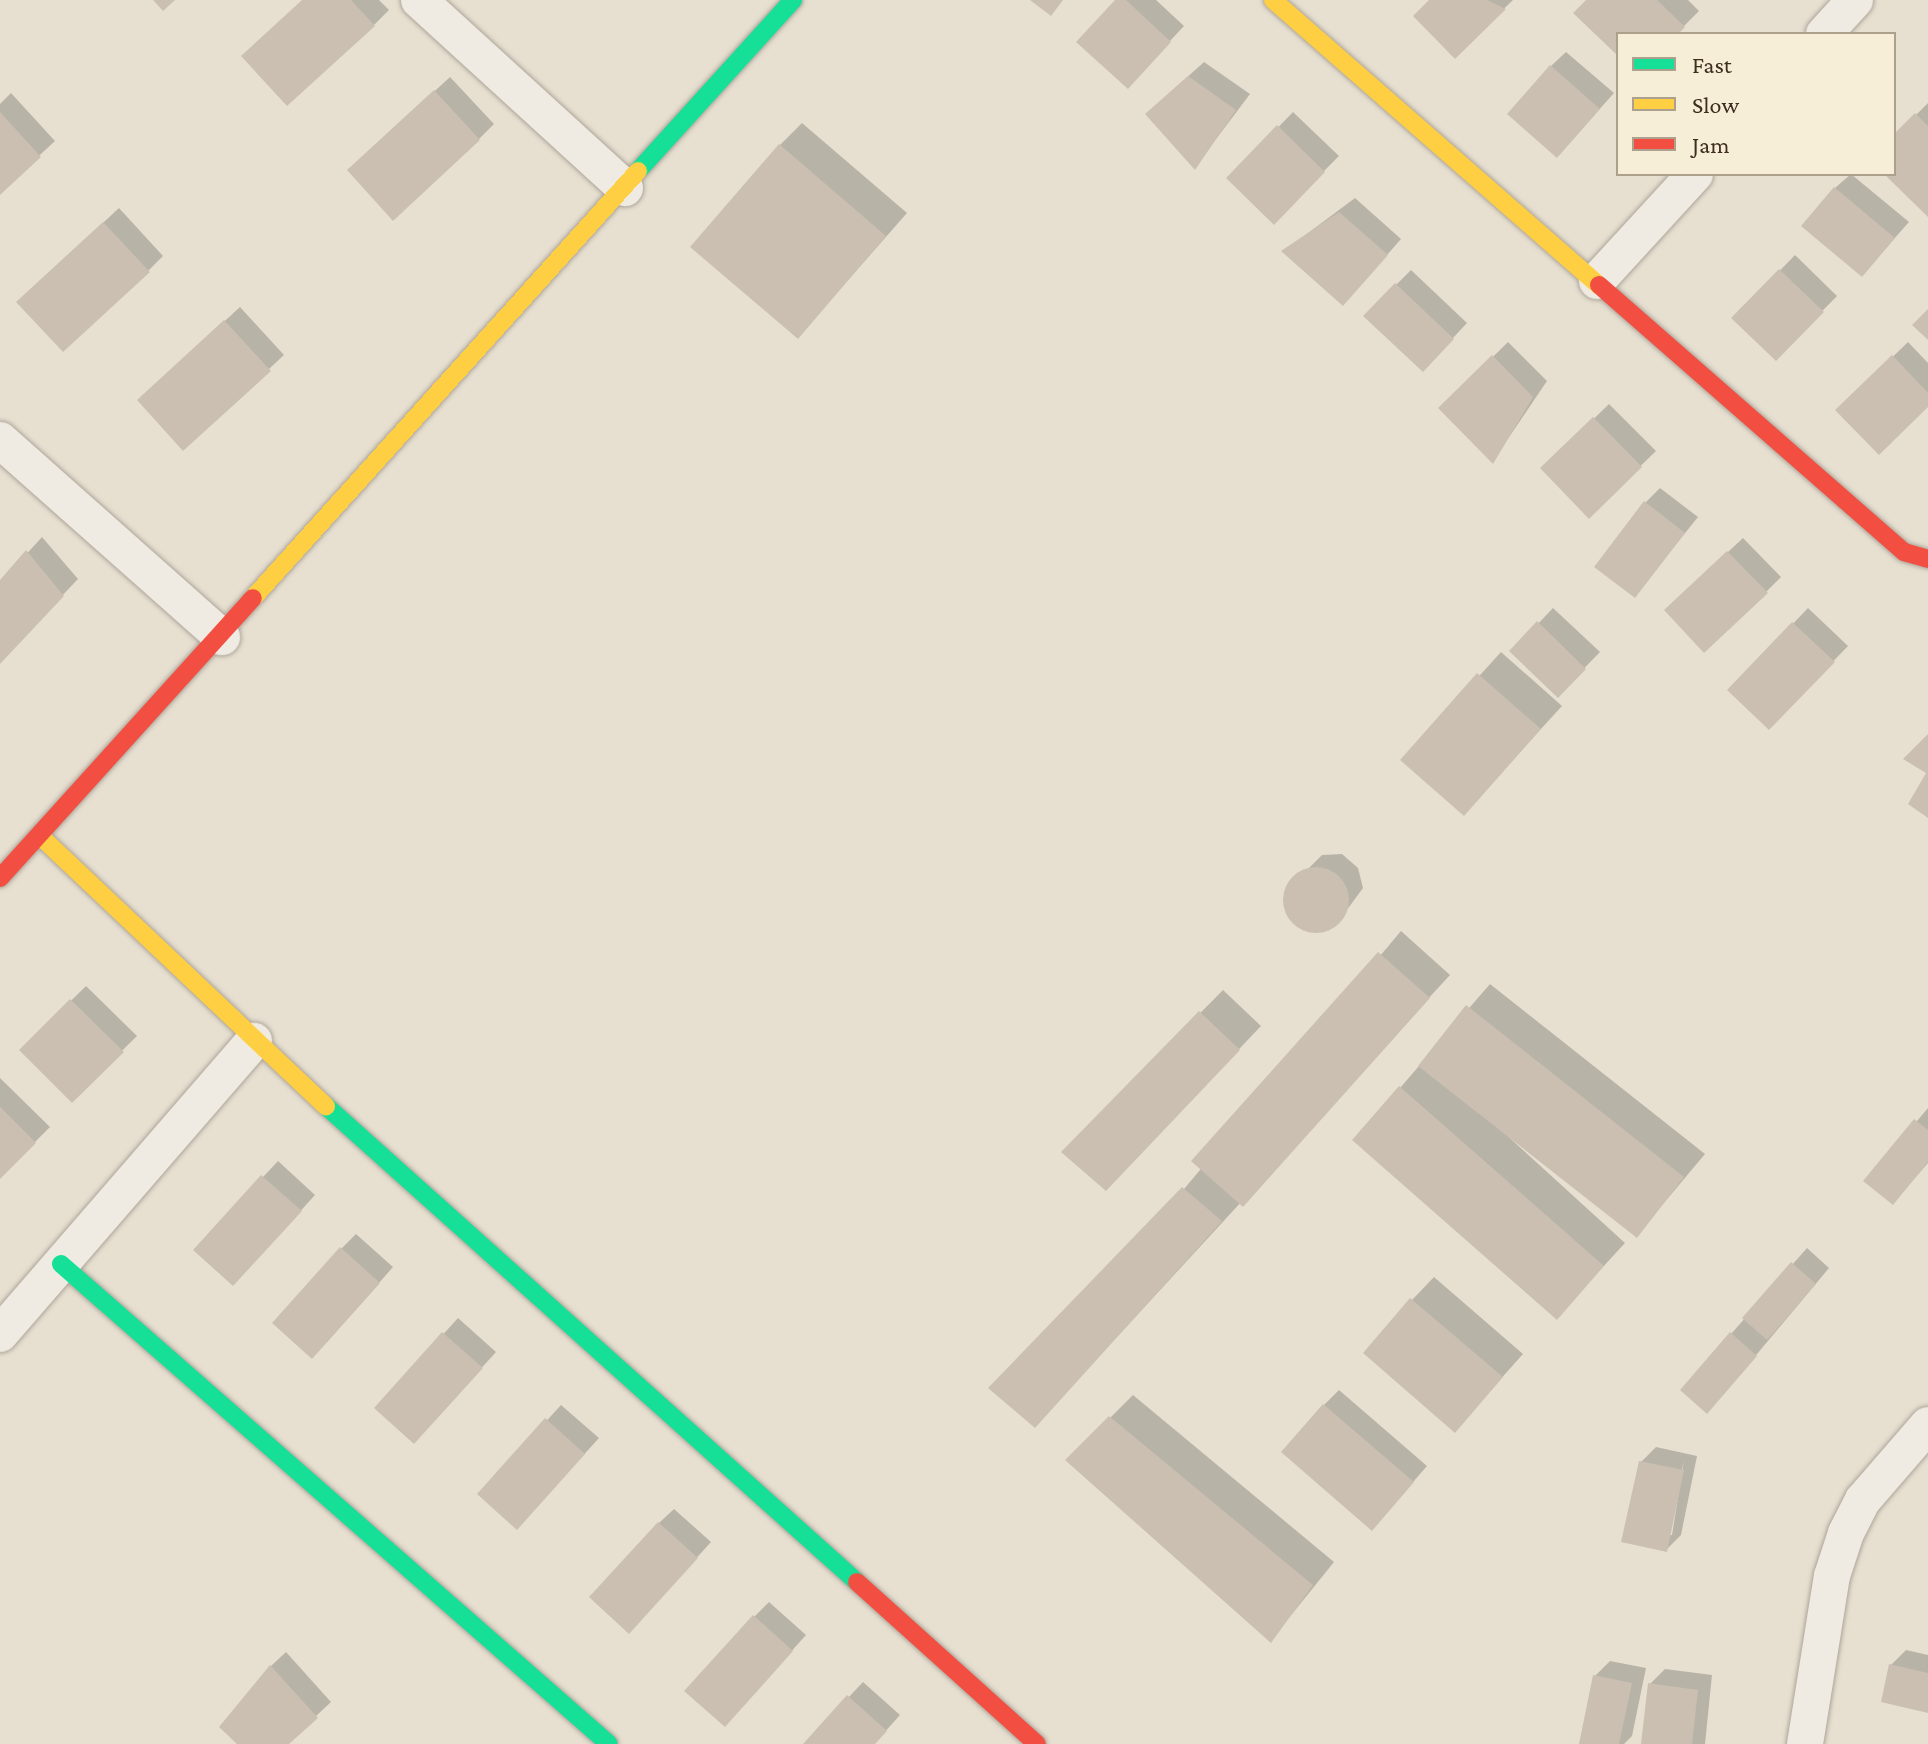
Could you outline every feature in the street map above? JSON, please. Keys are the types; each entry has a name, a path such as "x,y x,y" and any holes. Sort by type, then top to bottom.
{"street":[{"path":"419,0 625,188"},
{"path":"0,878 222,637 793,0"},
{"path":"1273,0 1904,552 1928,559"},
{"path":"1826,32 1855,0"},
{"path":"1597,281 1693,176"},
{"path":"0,440 222,637"},
{"path":"39,835 254,1041 1037,1744"},
{"path":"0,1334 254,1041"},
{"path":"61,1264 609,1744"},
{"path":"1805,1744 1832,1576 1846,1533 1863,1500 1928,1425"}],"building":[{"path":"153,0 175,0 163,11"},
{"path":"302,0 351,0 375,26 287,106 241,56"},
{"path":"1030,0 1063,0 1051,16"},
{"path":"1115,0 1126,0 1171,42 1128,89 1076,42"},
{"path":"1429,0 1487,0 1506,9 1455,59 1413,16"},
{"path":"1586,0 1657,0 1685,27 1680,32 1616,32 1616,54 1573,13"},
{"path":"1550,65 1600,109 1557,158 1507,114"},
{"path":"1188,76 1236,110 1195,170 1145,114"},
{"path":"434,90 480,140 393,221 347,170"},
{"path":"0,112 41,157 0,195"},
{"path":"1915,113 1928,126 1928,217 1886,176 1896,176 1896,132"},
{"path":"1277,125 1325,172 1274,225 1226,178"},
{"path":"779,144 886,236 798,339 690,247"},
{"path":"1834,187 1895,238 1862,277 1801,226"},
{"path":"1339,212 1388,255 1343,306 1281,251"},
{"path":"103,222 150,272 63,352 16,302"},
{"path":"1779,269 1824,312 1776,361 1731,318"},
{"path":"1395,283 1454,339 1423,372 1363,316"},
{"path":"1928,309 1928,340 1912,325"},
{"path":"224,320 271,371 183,451 137,400"},
{"path":"1492,355 1533,397 1493,464 1438,408"},
{"path":"1892,355 1928,393 1928,407 1879,455 1835,410"},
{"path":"1593,417 1642,467 1589,519 1540,468"},
{"path":"1644,501 1685,533 1635,598 1594,567"},
{"path":"26,550 64,596 0,664 0,580"},
{"path":"1727,551 1768,593 1704,653 1664,610"},
{"path":"1537,621 1586,669 1558,698 1509,651"},
{"path":"1792,622 1835,662 1769,730 1727,690"},
{"path":"1477,673 1541,729 1464,816 1400,760"},
{"path":"1928,734 1928,818 1908,804 1926,773 1903,759"},
{"path":"1316,867 1339,877 1349,900 1339,923 1316,933 1293,923 1283,900 1293,877"},
{"path":"1378,952 1430,998 1243,1207 1191,1161"},
{"path":"70,999 124,1052 72,1103 19,1050"},
{"path":"1466,1005 1684,1177 1637,1238 1418,1066"},
{"path":"1199,1011 1240,1050 1106,1191 1061,1152"},
{"path":"1399,1086 1604,1266 1557,1320 1352,1140"},
{"path":"0,1107 36,1143 0,1179"},
{"path":"1914,1119 1928,1130 1928,1162 1893,1205 1863,1181"},
{"path":"261,1175 302,1211 233,1286 193,1250"},
{"path":"1182,1187 1222,1221 1035,1428 988,1388"},
{"path":"340,1247 380,1283 312,1359 272,1323"},
{"path":"1791,1262 1816,1284 1767,1340 1742,1318"},
{"path":"1410,1298 1503,1377 1455,1433 1363,1353"},
{"path":"442,1332 483,1368 414,1444 374,1408"},
{"path":"1730,1332 1757,1356 1707,1414 1680,1390"},
{"path":"1323,1404 1414,1482 1372,1531 1281,1452"},
{"path":"1109,1416 1313,1585 1271,1643 1065,1460"},
{"path":"545,1418 585,1454 517,1530 477,1494"},
{"path":"1639,1461 1684,1470 1667,1552 1621,1542"},
{"path":"658,1522 698,1558 629,1634 589,1597"},
{"path":"753,1615 793,1651 725,1727 684,1691"},
{"path":"1889,1664 1928,1673 1928,1713 1881,1702"},
{"path":"270,1665 318,1718 289,1744 237,1744 219,1727"},
{"path":"1593,1675 1632,1683 1619,1744 1579,1744"},
{"path":"1648,1683 1698,1690 1692,1744 1641,1744"},
{"path":"847,1695 887,1731 875,1744 803,1744"}],"traffic: fast":[{"path":"638,171 793,0"},
{"path":"326,1106 857,1582"},
{"path":"61,1264 609,1744"}],"traffic: slow":[{"path":"1273,0 1599,285"},
{"path":"253,598 638,171"},
{"path":"39,835 326,1106"}],"traffic: jam":[{"path":"1599,285 1904,552 1928,559"},
{"path":"0,878 253,598"},
{"path":"857,1582 1037,1744"}]}
